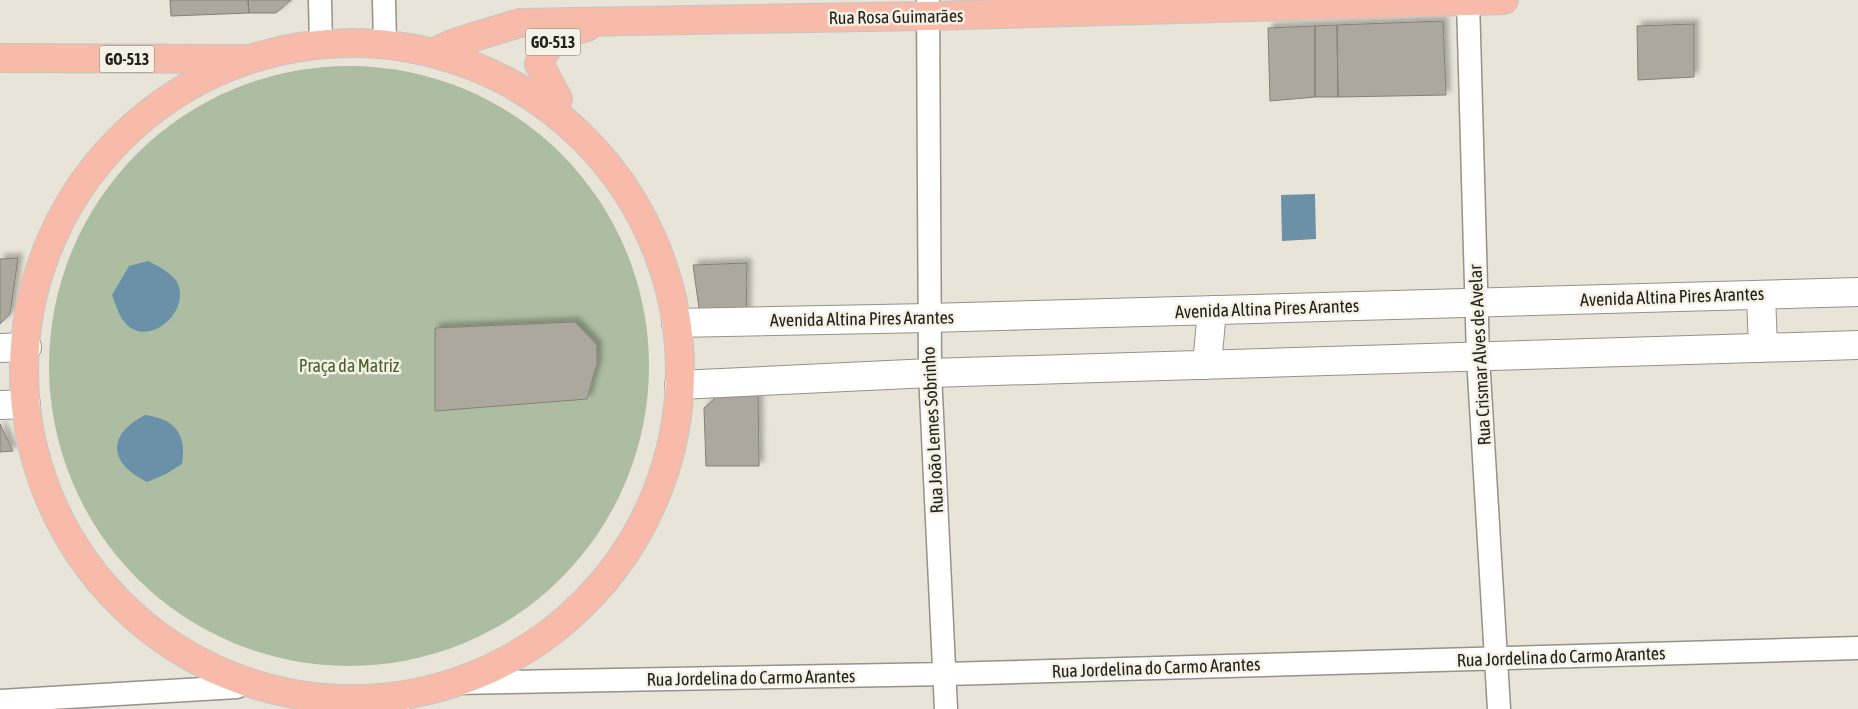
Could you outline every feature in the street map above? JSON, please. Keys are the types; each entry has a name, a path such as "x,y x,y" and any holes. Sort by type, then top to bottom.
{"main road":[{"name":"Rua Rosa Guimarães","path":"434,52 457,42 520,23 618,22 928,8 1504,0"},
{"name":"Rua Rosa Guimarães","path":"236,686 332,703 398,702 454,683 506,660 554,629 594,590 629,545 655,495 671,441 679,385 676,323 661,263 635,206 559,100 539,64 543,50 562,34 618,22"},
{"path":"236,686 161,641 103,588 59,524 13,404 27,347 30,304 52,238 87,179 134,128 190,87 253,59 321,45 384,45 434,52 501,67 559,100"},
{"name":"GO-513","path":"0,58 253,59"}],"street":[{"path":"320,0 321,45"},
{"path":"384,0 384,45"},
{"name":"Rua Crismar Alves de Avelar","path":"1468,1 1478,357 1498,658 1499,709"},
{"name":"Rua João Lemes Sobrinho","path":"928,8 930,374 946,674 946,709"},
{"name":"Avenida Altina Pires Arantes","path":"676,323 929,318 1858,292"},
{"path":"1761,295 1763,348"},
{"path":"1207,365 1212,310"},
{"path":"679,385 930,374 1858,345"},
{"path":"0,348 27,347"},
{"name":"Rua Jordelina do Carmo Arantes","path":"454,683 946,674 1858,648"},
{"path":"0,701 236,686"}],"green space":[{"name":"Praça da Matriz","path":"349,66 407,72 436,79 464,89 516,117 561,154 598,199 626,251 636,279 643,308 649,366 643,424 636,453 626,481 598,533 561,578 516,615 464,643 436,653 407,660 349,666 291,660 262,653 234,643 182,615 137,578 100,533 72,481 62,453 55,424 49,366 55,308 62,279 72,251 100,199 137,154 182,117 234,89 262,79 291,72"}],"water":[{"path":"1315,194 1316,239 1282,241 1281,195"},
{"path":"148,261 176,280 180,296 177,307 163,325 153,330 142,332 132,329 123,320 112,295 129,266"},
{"path":"145,415 171,424 177,430 183,444 182,464 166,474 147,482 134,475 125,467 119,458 117,449 118,440 124,431 132,423"}],"building":[{"path":"170,0 248,0 249,13 171,16"},
{"path":"248,0 291,0 276,13 249,13"},
{"path":"1443,21 1446,95 1338,97 1337,25"},
{"path":"1694,24 1694,77 1638,80 1637,26"},
{"path":"1337,25 1338,97 1315,97 1315,26"},
{"path":"1315,26 1315,97 1270,101 1268,28"},
{"path":"18,258 10,314 0,324 0,259"},
{"path":"747,263 746,319 711,319 699,308 693,265"},
{"path":"575,322 597,345 597,364 587,399 435,411 435,328"},
{"path":"721,393 758,394 759,466 706,466 704,408"},
{"path":"0,424 13,451 0,452"}]}
